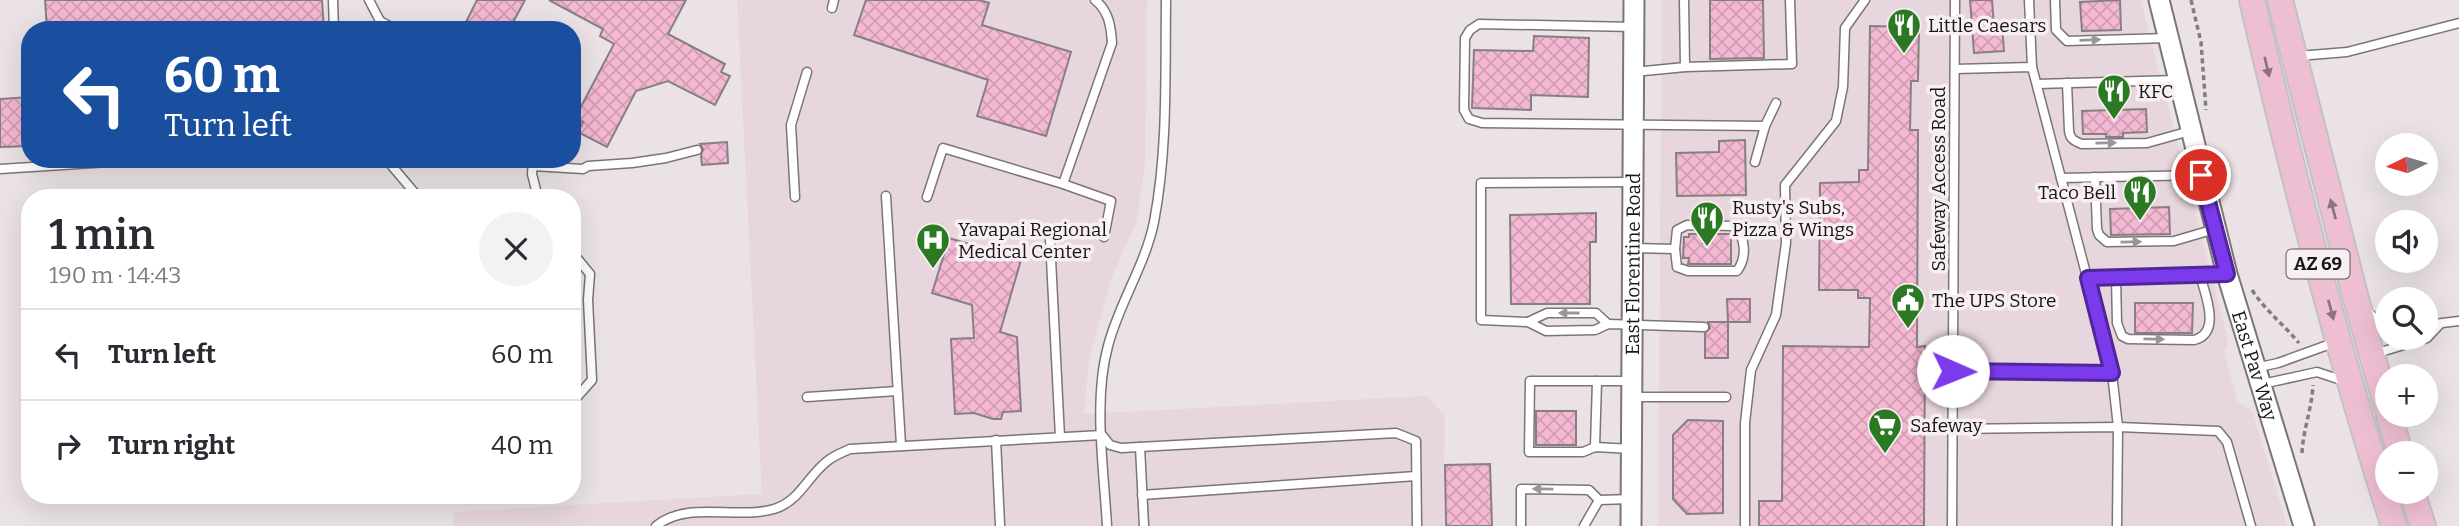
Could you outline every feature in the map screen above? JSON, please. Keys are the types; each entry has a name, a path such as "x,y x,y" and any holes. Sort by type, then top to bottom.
{"main road":[{"name":"AZ 69","path":"2252,0 2271,84 2339,341 2394,526"},
{"name":"AZ 69","path":"2283,2 2293,57 2375,365"},
{"path":"2339,341 2372,354"},
{"path":"2416,504 2423,526"}],"street":[{"name":"East Florentine Road","path":"1632,526 1634,0"},
{"name":"East Pav Way","path":"2159,0 2227,274 2304,526"}],"lane":[{"path":"333,0 334,21"},
{"path":"369,0 378,21"},
{"path":"1063,184 1112,43 1111,24 1101,5 1095,0"},
{"path":"1107,526 1102,380 1108,346 1120,312 1141,268 1153,226 1161,179 1165,124 1166,0"},
{"path":"1684,0 1685,67"},
{"path":"1634,72 1685,67 1792,64 1790,0"},
{"path":"1745,526 1745,423 1751,370 1776,315 1786,243 1785,186 1836,121 1843,87 1845,28 1865,0"},
{"name":"Safeway Access Road","path":"1952,526 1955,0"},
{"path":"2029,0 2032,67 2112,373 2118,427 2117,526"},
{"path":"2055,0 2056,30 2067,41 2168,38"},
{"path":"2293,57 2347,52 2459,23"},
{"path":"1634,27 1479,24 1465,38 1464,110 1469,119 1482,123 1765,127"},
{"path":"1955,69 2032,67"},
{"path":"795,197 791,125 807,72"},
{"path":"2037,83 2178,80"},
{"path":"2067,83 2069,131 2075,142 2147,143 2190,131"},
{"path":"1755,162 1765,127 1776,103"},
{"path":"926,197 943,148 1111,201 1104,237"},
{"path":"576,168 666,158 697,150"},
{"path":"0,169 21,168"},
{"path":"394,168 411,189"},
{"path":"532,168 536,189"},
{"path":"2061,178 2201,175"},
{"path":"2095,177 2097,229 2107,242 2174,242 2215,229"},
{"path":"1633,182 1481,183 1481,320 1528,322 1546,331 1595,330 1608,324 1704,327"},
{"path":"886,196 901,445"},
{"path":"1687,225 1734,226 1741,232 1743,256 1737,271 1688,271 1677,267 1675,249 1677,230 1687,225"},
{"path":"1050,239 1060,437"},
{"path":"1633,248 1675,249"},
{"path":"581,264 590,274 588,300 592,380 581,392"},
{"path":"2088,278 2227,274"},
{"path":"2116,277 2117,323 2122,336 2129,339 2194,340 2202,338 2211,321 2200,275"},
{"path":"2356,299 2375,318"},
{"path":"1528,322 1547,313 1596,313 1608,324"},
{"path":"2372,354 2427,338 2440,324 2459,321"},
{"path":"2256,376 2278,363 2339,341"},
{"path":"1953,371 2112,373"},
{"path":"2256,376 2320,372 2351,385"},
{"path":"1632,449 1595,447 1583,452 1530,452 1530,381 1597,381 1632,389 1726,397"},
{"path":"1595,447 1597,381"},
{"path":"807,397 897,391"},
{"path":"1953,429 2118,427 2218,431 2228,442 2251,526"},
{"path":"1102,435 1110,445 1121,448 1396,433 1416,441 1417,526"},
{"path":"656,526 667,517 684,514 774,509 795,498 829,459 850,449 1102,435"},
{"path":"996,440 1000,525"},
{"path":"1140,447 1144,526"},
{"path":"1142,495 1416,476"},
{"path":"1521,526 1521,489 1589,490 1599,500 1632,499"},
{"path":"1584,526 1599,500"}],"path":[{"path":"2190,0 2201,41 2206,111"},
{"path":"2249,286 2261,305 2281,322 2299,343"},
{"path":"2303,462 2303,438 2312,405 2313,380"}],"shaded area":[{"name":"Yavapai Regional Medical Center","path":"737,0 1147,0 1145,163 1137,220 1111,279 1089,360 1084,414 1427,396 1445,416 1443,526 454,526 453,512 762,494"},
{"path":"1662,0 2141,0 2227,336 2228,345 2224,351 2237,401 2252,411 2287,526 1658,526"}],"building":[{"path":"45,0 322,0 323,21 46,21"},
{"path":"477,0 525,0 514,21 466,21"},
{"path":"549,0 686,0 668,34 725,64 721,72 730,76 715,105 668,81 636,91 607,147 581,134 581,107 614,44 600,36 603,29"},
{"path":"866,0 979,0 989,3 982,25 1071,52 1046,136 977,116 988,80 854,35"},
{"path":"1710,0 1763,0 1764,58 1710,59"},
{"path":"1970,0 1992,0 1994,26 2002,26 2004,51 1974,53"},
{"path":"2120,0 2121,30 2082,31 2080,2"},
{"path":"1870,26 1919,27 1918,81 1911,81 1910,130 1918,130 1917,347 1925,346 1924,526 1759,526 1759,501 1782,501 1783,346 1869,347 1870,298 1858,298 1858,290 1819,290 1820,183 1859,182 1859,170 1868,170"},
{"path":"1534,36 1589,38 1588,97 1531,95 1531,110 1472,108 1474,50 1533,51"},
{"path":"21,98 21,146 0,147 0,99"},
{"name":"KFC","path":"2146,109 2147,132 2123,133 2123,137 2083,134 2082,111"},
{"path":"1745,140 1746,195 1677,196 1676,153 1719,152 1719,141"},
{"path":"727,142 728,163 702,165 703,149 700,144"},
{"name":"Taco Bell","path":"2169,207 2170,234 2111,235 2110,209"},
{"path":"1596,213 1596,242 1590,242 1590,304 1511,304 1510,215"},
{"name":"Rusty's Subs, Pizza & Wings","path":"1689,234 1731,234 1731,264 1688,264 1689,258 1683,258 1684,237 1689,237"},
{"path":"949,238 1021,260 1000,332 1017,337 1021,411 1003,412 1001,419 974,413 955,414 951,339 974,338 972,305 932,293"},
{"path":"1727,299 1750,299 1750,322 1728,322"},
{"path":"2135,303 2193,303 2192,333 2135,333"},
{"path":"1708,322 1728,322 1728,358 1705,358 1705,333 1710,328"},
{"path":"1536,411 1576,411 1576,445 1536,445"},
{"path":"1688,420 1723,421 1723,513 1687,514 1673,499 1673,435"},
{"path":"1490,464 1492,526 1446,526 1445,465"}],"place":[{"name":"Little Caesars","path":"1904,55"},
{"name":"KFC","path":"2114,121"},
{"name":"Taco Bell","path":"2140,222"},
{"name":"Rusty's Subs, Pizza & Wings","path":"1707,248"},
{"name":"Yavapai Regional Medical Center","path":"933,270"},
{"name":"The UPS Store","path":"1908,330"},
{"name":"Safeway","path":"1885,455"}],"route":[{"path":"1953,371 2112,373 2088,278 2227,274 2201,175"}]}
